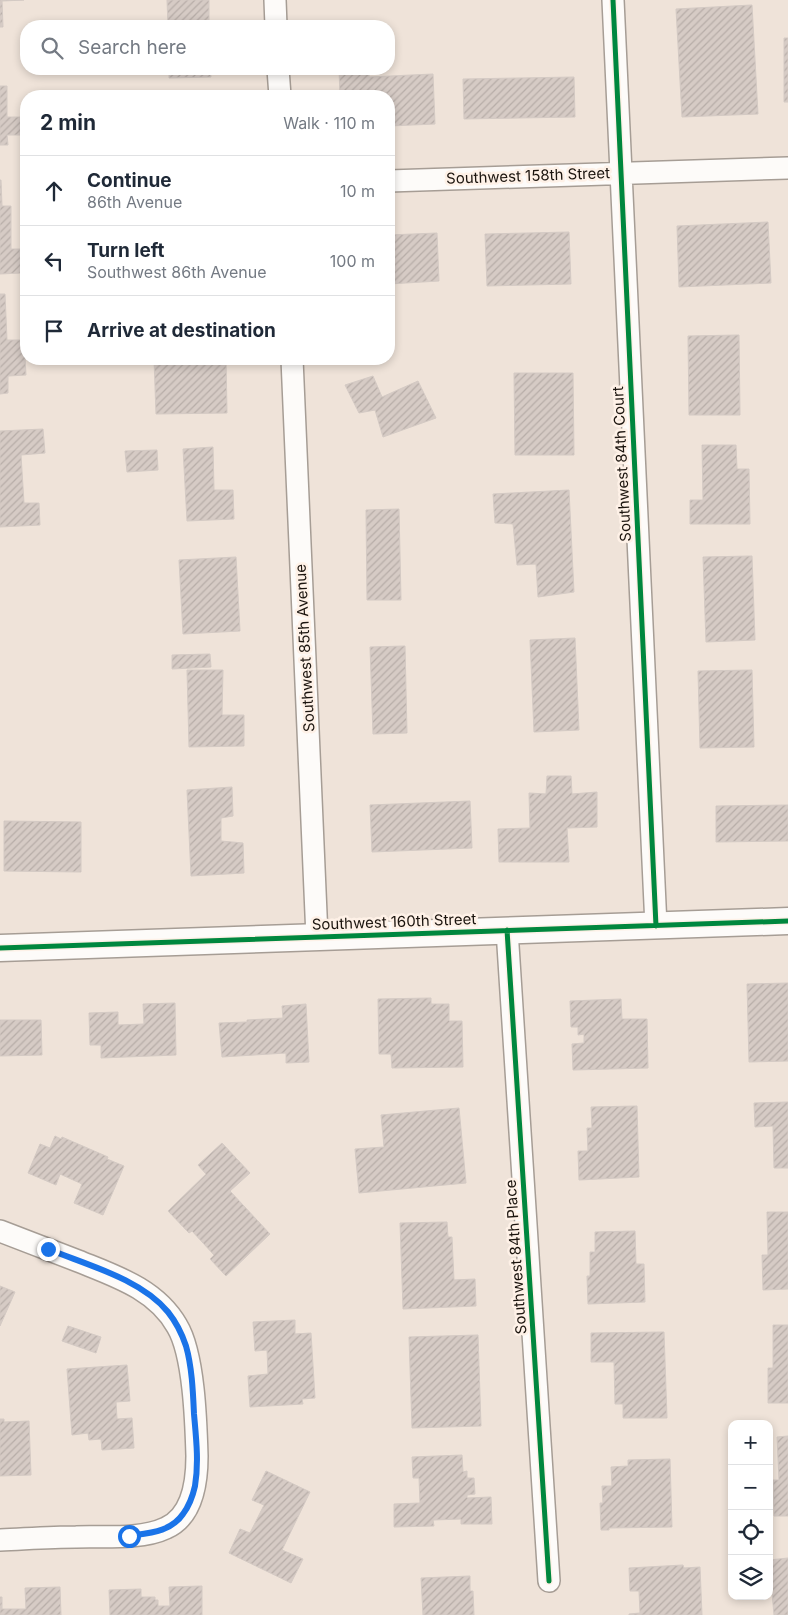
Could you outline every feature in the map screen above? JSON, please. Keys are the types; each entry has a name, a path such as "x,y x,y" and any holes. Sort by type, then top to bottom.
{"street":[{"path":"275,0 276,20"},
{"name":"Southwest 84th Court","path":"613,0 656,926"},
{"path":"278,75 280,90"},
{"name":"Southwest 158th Street","path":"395,181 788,168"},
{"name":"Southwest 85th Avenue","path":"292,365 317,937"},
{"name":"Southwest 160th Street","path":"0,948 788,922"},
{"name":"Southwest 84th Place","path":"508,930 549,1581"},
{"path":"0,1231 98,1269 145,1291 159,1302 178,1327 186,1346 190,1366 197,1448 195,1488 190,1501 183,1514 175,1523 166,1528 129,1536 0,1540"}],"building":[{"path":"0,0 24,0 2,1 3,27 0,27"},
{"path":"167,0 209,0 209,20 168,20"},
{"path":"752,5 758,114 682,117 676,9"},
{"path":"784,38 788,38 788,102 784,102"},
{"path":"433,74 435,124 395,126 395,90 340,90 339,75 369,75 369,77"},
{"path":"169,75 211,75 211,77 169,78"},
{"path":"574,77 575,117 464,119 463,79"},
{"path":"0,86 7,86 7,117 20,117 20,135 7,135 8,145 0,145"},
{"path":"1,180 2,206 11,206 11,249 20,249 20,273 0,274"},
{"path":"768,222 771,283 679,287 677,226"},
{"path":"569,232 571,284 487,286 485,234"},
{"path":"437,233 439,281 395,284 395,235"},
{"path":"0,294 5,294 7,340 20,340 20,365 25,365 26,375 8,376 8,393 0,394"},
{"path":"739,335 740,415 689,415 688,336"},
{"path":"154,365 226,365 227,413 156,414"},
{"path":"514,373 573,373 574,455 515,455"},
{"path":"373,376 382,397 418,381 436,418 383,437 375,410 359,413 345,385"},
{"path":"43,429 45,453 21,455 24,503 39,503 40,525 0,527 0,431"},
{"path":"702,445 736,445 737,469 749,469 750,524 690,524 690,500 703,500"},
{"path":"213,447 214,490 233,490 234,519 187,521 183,449"},
{"path":"157,450 158,470 127,472 125,451"},
{"path":"569,490 574,592 538,597 536,564 517,565 513,524 495,523 493,494"},
{"path":"399,509 401,600 367,600 366,510"},
{"path":"752,556 755,640 706,642 703,557"},
{"path":"236,557 240,631 183,634 179,560"},
{"path":"575,638 579,730 534,732 530,640"},
{"path":"405,646 407,733 373,734 370,647"},
{"path":"210,654 211,667 172,669 172,655"},
{"path":"187,670 223,670 222,715 244,715 244,746 189,747"},
{"path":"752,670 754,747 700,748 698,671"},
{"path":"547,776 571,776 572,794 597,792 597,827 567,828 569,862 499,862 498,829 530,828 529,793 546,794"},
{"path":"232,787 233,816 221,818 221,841 243,843 244,873 191,876 187,790"},
{"path":"470,801 472,848 372,852 370,805"},
{"path":"788,805 788,841 716,842 716,806"},
{"path":"4,821 81,822 81,872 4,871"},
{"path":"788,983 788,1061 749,1062 747,984"},
{"path":"431,998 431,1004 449,1004 449,1021 462,1021 463,1067 392,1068 391,1054 379,1054 378,999"},
{"path":"621,999 622,1019 647,1019 648,1068 573,1070 572,1044 584,1043 584,1034 578,1035 578,1027 571,1027 570,1001"},
{"path":"175,1003 176,1055 101,1058 101,1045 90,1045 89,1013 118,1012 118,1025 144,1024 143,1004"},
{"path":"306,1004 309,1062 286,1063 286,1053 222,1057 219,1023 283,1018 282,1006"},
{"path":"0,1020 41,1020 42,1055 0,1056"},
{"path":"788,1102 788,1168 774,1168 773,1126 755,1127 754,1103"},
{"path":"637,1106 639,1177 579,1180 578,1151 588,1151 587,1128 592,1128 591,1107"},
{"path":"459,1108 466,1183 359,1193 355,1149 384,1147 381,1115"},
{"path":"55,1136 61,1139 62,1137 108,1157 107,1159 124,1166 103,1215 74,1203 82,1184 60,1174 56,1185 28,1173 40,1144 50,1148"},
{"path":"222,1143 250,1173 230,1191 270,1234 226,1276 210,1259 214,1255 192,1231 189,1233 168,1211 206,1174 198,1165"},
{"path":"767,1212 788,1212 788,1289 763,1290 762,1255 768,1255"},
{"path":"447,1222 448,1237 452,1237 454,1280 475,1279 476,1306 403,1309 400,1223"},
{"path":"635,1231 636,1264 644,1264 645,1302 588,1304 587,1276 590,1276 590,1252 595,1252 595,1232"},
{"path":"0,1286 15,1292 0,1326"},
{"path":"295,1320 295,1334 311,1333 315,1398 302,1399 303,1404 250,1407 248,1376 268,1374 267,1350 255,1351 253,1322"},
{"path":"773,1325 788,1325 788,1403 768,1403 768,1368 773,1368"},
{"path":"68,1326 101,1337 96,1353 62,1341"},
{"path":"664,1332 667,1418 623,1418 623,1404 615,1404 614,1362 591,1362 591,1333"},
{"path":"478,1335 481,1426 412,1428 409,1337"},
{"path":"127,1365 130,1401 116,1402 117,1419 132,1418 134,1448 102,1450 101,1439 89,1440 88,1433 72,1435 67,1369"},
{"path":"0,1419 4,1419 4,1422 29,1421 31,1475 0,1476"},
{"path":"788,1436 788,1516 774,1516 773,1480 779,1480 777,1437"},
{"path":"462,1455 463,1472 467,1471 467,1478 474,1478 475,1494 467,1495 467,1498 491,1497 492,1524 461,1524 461,1519 433,1520 434,1526 394,1527 394,1504 420,1503 419,1478 413,1478 412,1457"},
{"path":"670,1459 672,1527 609,1528 609,1530 601,1530 600,1503 603,1503 602,1486 612,1486 611,1467 628,1466 628,1460"},
{"path":"266,1471 310,1492 282,1550 303,1559 291,1583 229,1553 240,1529 250,1533 264,1505 252,1500"},
{"path":"788,1558 788,1615 774,1615 773,1560"},
{"path":"683,1565 684,1568 700,1567 702,1615 629,1615 640,1613 639,1591 630,1591 629,1568"},
{"path":"470,1576 470,1591 473,1591 474,1615 423,1615 421,1578"},
{"path":"202,1586 202,1615 110,1615 109,1590 141,1589 141,1597 155,1597 155,1600 158,1600 158,1606 170,1606 169,1587"},
{"path":"60,1587 61,1615 0,1615 0,1597 2,1597 2,1609 26,1609 25,1588"}],"cycle path":[{"path":"613,0 656,926"},
{"path":"0,948 788,921"},
{"path":"507,930 549,1581"}],"route":[{"path":"48,1249 98,1269 145,1291 159,1302 169,1314 178,1327 186,1346 190,1366 197,1448 195,1488 183,1514 175,1523 152,1532 129,1536"}]}
